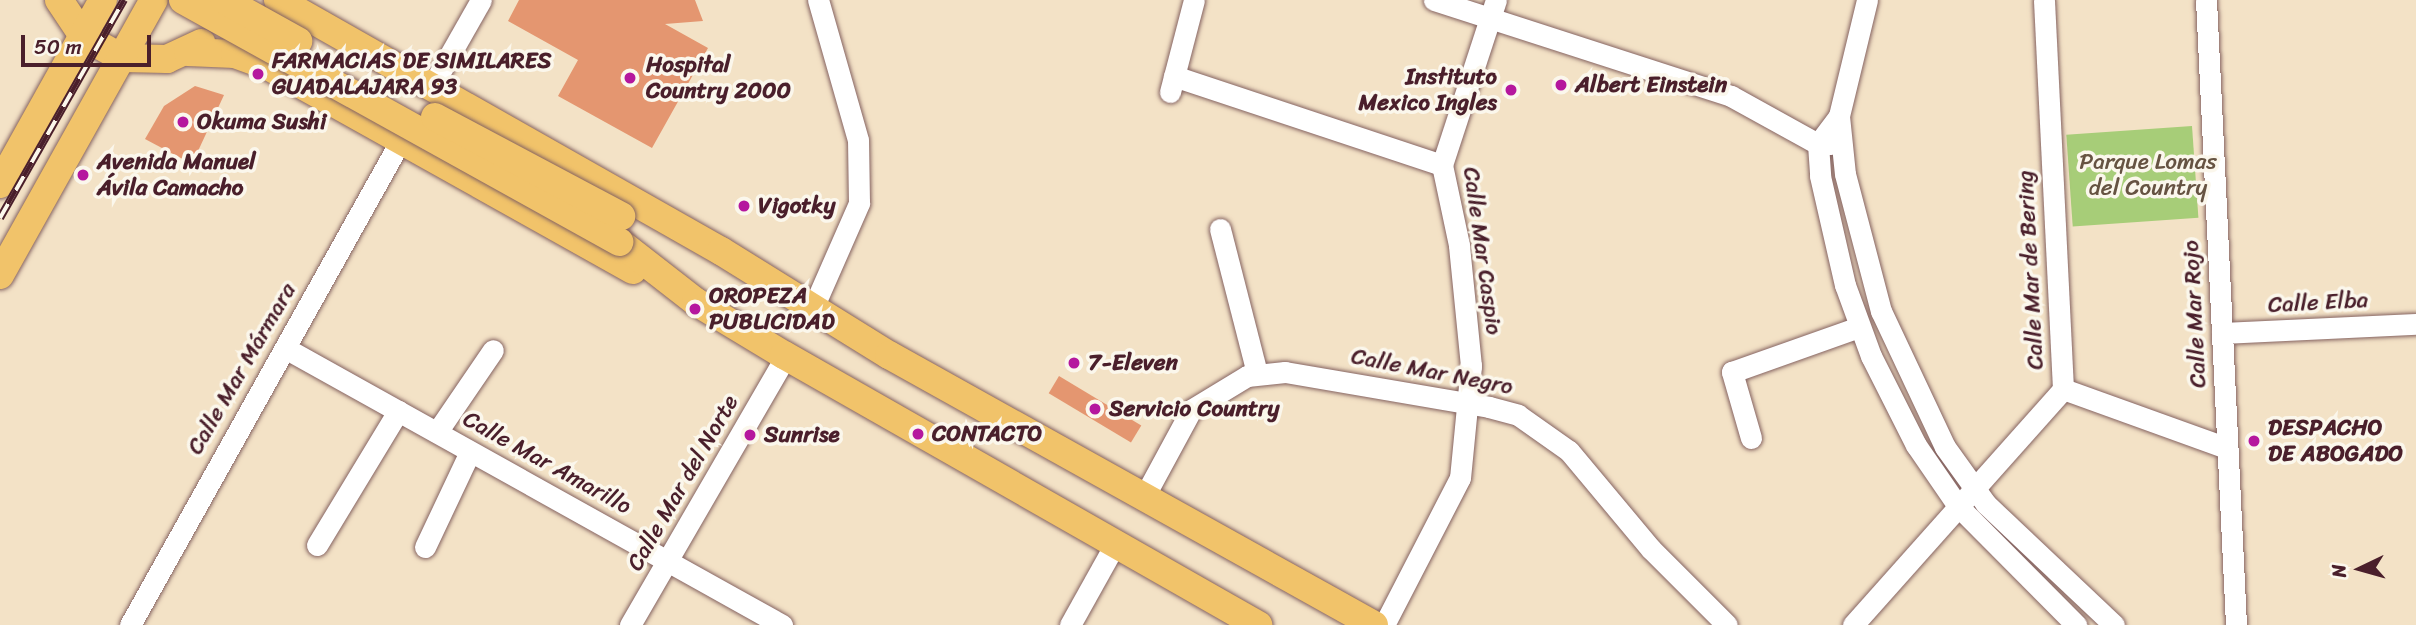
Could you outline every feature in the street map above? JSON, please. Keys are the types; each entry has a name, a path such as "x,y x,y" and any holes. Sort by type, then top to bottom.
{"main road":[{"path":"59,0 83,36 122,58 144,61 188,52 235,54 296,81 613,256 780,366 804,378 821,377"},
{"path":"0,184 103,0"},
{"path":"0,275 154,0"},
{"path":"183,0 620,229 770,284"},
{"path":"225,0 620,229 696,302 821,377 1258,625"},
{"path":"188,52 209,38 236,0"},
{"path":"278,0 770,284 1374,625"},
{"path":"296,81 280,63 283,39 300,25 323,28"}],"street":[{"path":"431,88 481,0"},
{"path":"813,308 859,203 858,140 818,0"},
{"path":"1194,0 1172,84 1442,165"},
{"path":"1434,0 1493,9 1731,96 1818,144 1840,144"},
{"path":"1867,0 1839,116 1840,144 1881,311 1916,393 1974,488 2025,546 2114,625"},
{"name":"Calle Mar de Bering","path":"1853,625 2063,389 2044,0"},
{"name":"Calle Mar Rojo","path":"2206,0 2236,625"},
{"name":"Calle Mar Caspio","path":"1384,625 1460,478 1470,405 1459,245 1442,165 1493,9"},
{"path":"1839,116 1818,144 1826,216 1859,327 1916,445 1958,506 2076,625"},
{"name":"Calle Mar Mármara","path":"130,625 401,140"},
{"path":"1220,229 1256,373"},
{"name":"Calle Elba","path":"2222,333 2416,324"},
{"path":"1751,438 1732,372 1859,327"},
{"name":"Calle Mar Amarillo","path":"285,348 782,625"},
{"path":"437,432 493,350"},
{"name":"Calle Mar del Norte","path":"630,625 780,366"},
{"name":"Calle Mar Negro","path":"1144,497 1191,410 1256,373 1285,372 1518,415 1569,451 1651,549 1727,625"},
{"path":"2063,389 2227,448"},
{"path":"317,545 398,411"},
{"path":"425,547 470,452"},
{"path":"1070,625 1115,544"}],"green space":[{"name":"Parque Lomas del Country","path":"2192,126 2198,218 2073,227 2066,135"}],"building":[{"name":"Hospital Country 2000","path":"519,0 695,0 703,21 665,24 708,48 652,148 558,96 578,60 508,21"},
{"name":"Okuma Sushi","path":"195,86 224,95 192,164 145,139 164,106"},
{"name":"Servicio Country","path":"1059,376 1141,425 1131,443 1049,393"}],"railway":[{"path":"0,218 124,0"}],"place":[{"name":"FARMACIAS DE SIMILARES GUADALAJARA 93","path":"258,74"},
{"name":"Hospital Country 2000","path":"630,78"},
{"name":"Albert Einstein","path":"1561,85"},
{"name":"Instituto Mexico Ingles","path":"1511,90"},
{"name":"Okuma Sushi","path":"183,122"},
{"name":"Avenida Manuel Ávila Camacho","path":"83,175"},
{"name":"Vigotky","path":"744,206"},
{"name":"OROPEZA PUBLICIDAD","path":"695,309"},
{"name":"7-Eleven","path":"1074,363"},
{"name":"Servicio Country","path":"1095,409"},
{"name":"CONTACTO","path":"918,434"},
{"name":"Sunrise","path":"750,435"},
{"name":"DESPACHO DE ABOGADO","path":"2254,441"}]}
